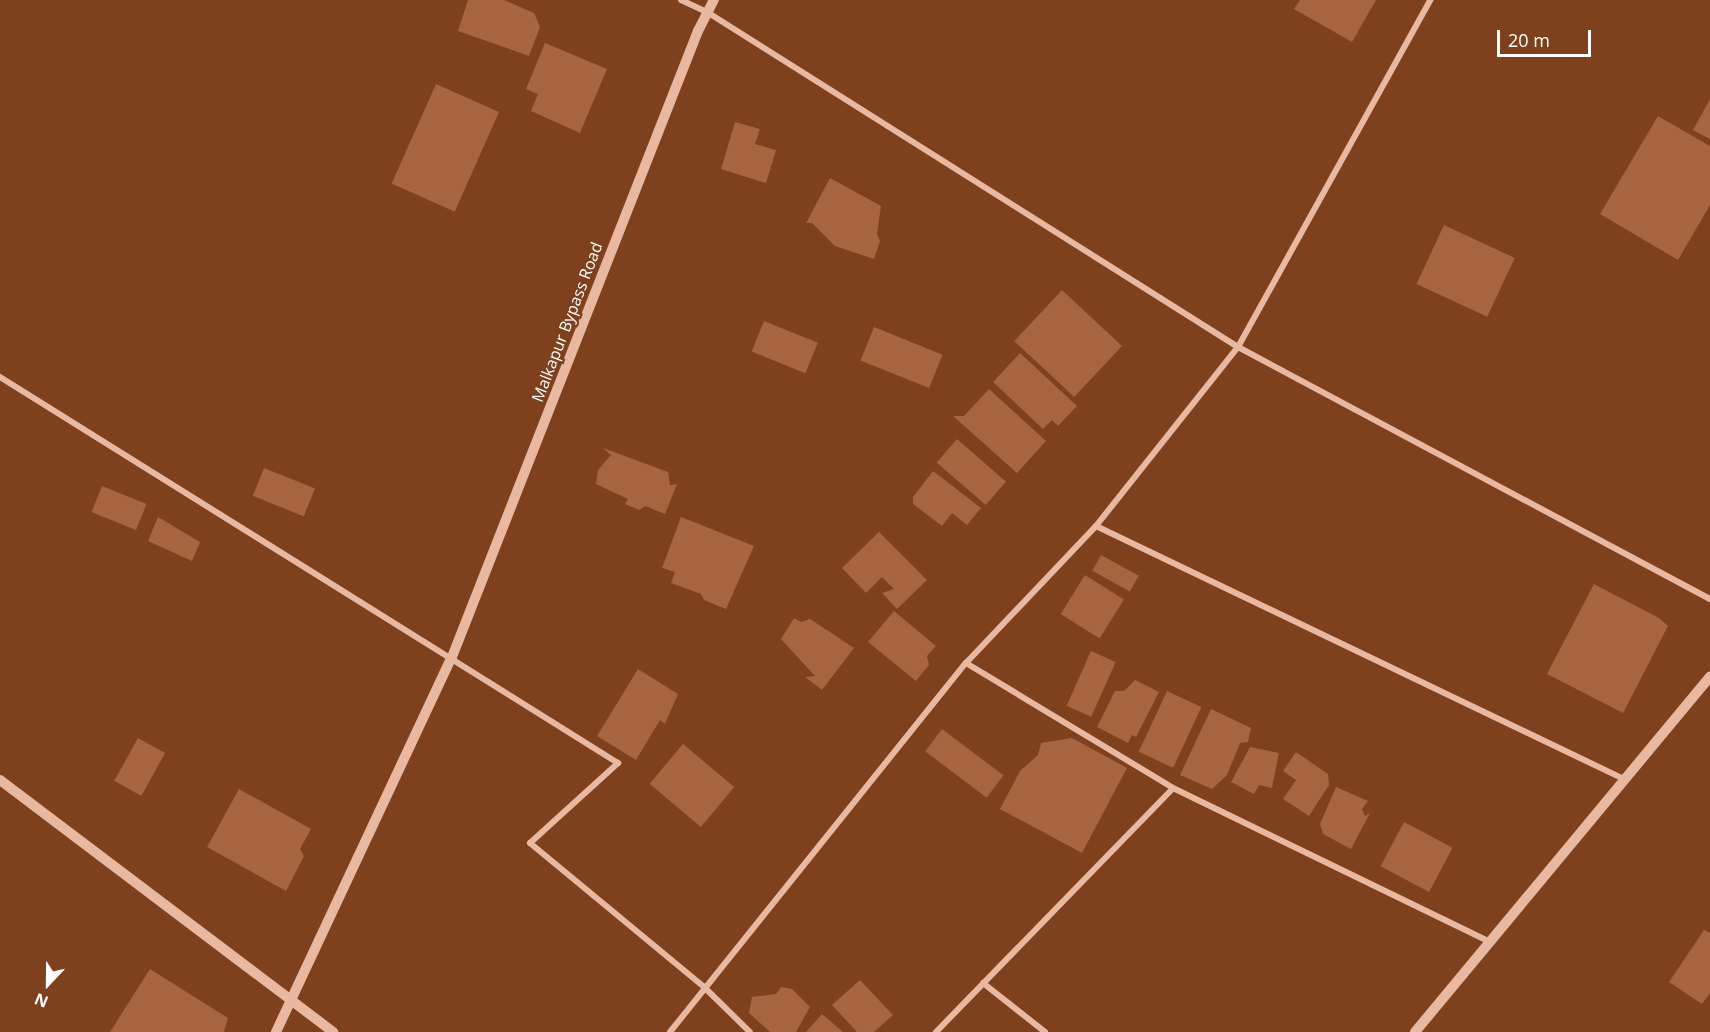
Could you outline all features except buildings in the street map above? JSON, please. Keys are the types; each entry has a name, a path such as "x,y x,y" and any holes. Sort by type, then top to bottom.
{"street":[{"path":"681,0 707,12 1238,347 1710,599"},
{"name":"Malkapur Bypass Road","path":"276,1032 452,657 707,12 714,0"},
{"path":"670,1032 966,663 1096,526 1238,347 1430,0"},
{"path":"0,376 618,763 530,843 704,987 750,1032"},
{"path":"1096,526 1626,781"},
{"path":"966,663 1173,788 1490,942"},
{"path":"1415,1032 1626,781 1710,677"},
{"path":"0,780 293,998 333,1032"},
{"path":"936,1032 1173,788"},
{"path":"983,983 1045,1032"}]}
